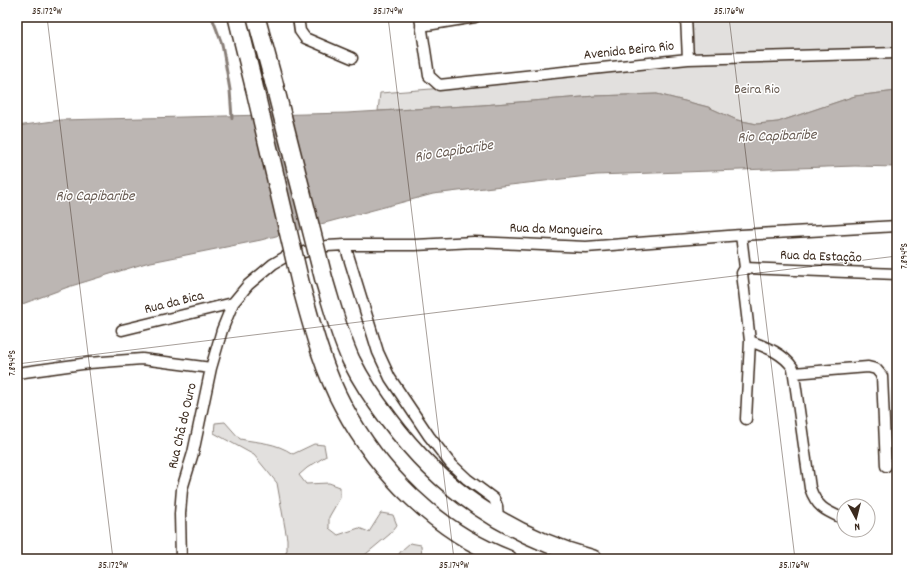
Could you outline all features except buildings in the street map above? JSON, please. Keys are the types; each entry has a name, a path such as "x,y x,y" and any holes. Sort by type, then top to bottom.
{"highway":[{"path":"237,17 301,286 326,368 342,406 370,450 401,487 429,512 460,535 494,554 508,559"},
{"path":"256,17 324,280 339,330 351,360 376,402 403,438 425,463 452,488 498,520 517,530 563,550 593,559"}],"street":[{"path":"298,17 300,31 306,38 352,58"},
{"path":"420,21 475,17"},
{"path":"686,17 688,59"},
{"name":"Avenida Beira Rio","path":"420,21 428,76 439,85 688,59 897,53"},
{"name":"Rua da Mangueira","path":"233,303 248,285 273,264 285,257 327,246 415,245 474,242 586,247 741,235 897,226"},
{"path":"741,235 745,268 742,273 750,340 746,419"},
{"path":"345,245 378,352 390,378 429,436 450,463 467,479 494,499 497,506 498,520"},
{"name":"Rua da Estação","path":"745,268 897,274"},
{"name":"Rua da Bica","path":"122,330 233,303"},
{"name":"Rua Chã do Ouro","path":"181,559 180,514 182,489 193,453 211,368 222,330 233,303"},
{"path":"750,340 785,358 793,368 810,488 814,501 825,510 836,515"},
{"path":"17,373 89,362 142,359 211,368"},
{"path":"794,373 868,367 876,369 882,376 886,466"}],"green space":[{"path":"690,17 897,17 897,48 693,55"},
{"name":"Beira Rio","path":"897,52 897,91 855,96 778,122 757,124 737,120 708,107 657,94 595,96 378,111 380,93 444,88 688,59"},
{"path":"225,422 240,439 274,445 293,454 314,444 324,445 326,456 299,475 306,484 329,483 340,487 340,498 329,517 329,528 338,535 359,528 369,532 381,513 393,515 397,525 390,534 360,559 283,559 287,550 287,539 277,483 254,455 214,433 215,423"},
{"path":"410,543 421,545 422,559 395,559 402,550"}],"water":[{"name":"Rio Capibaribe","path":"897,91 897,167 855,166 596,175 433,194 261,240 146,263 68,287 17,306 17,126 61,120 347,113 482,105 595,96 657,94 708,107 737,120 757,124 778,122 855,96"}],"waterway":[{"path":"212,17 222,44 230,90 232,118"}]}
